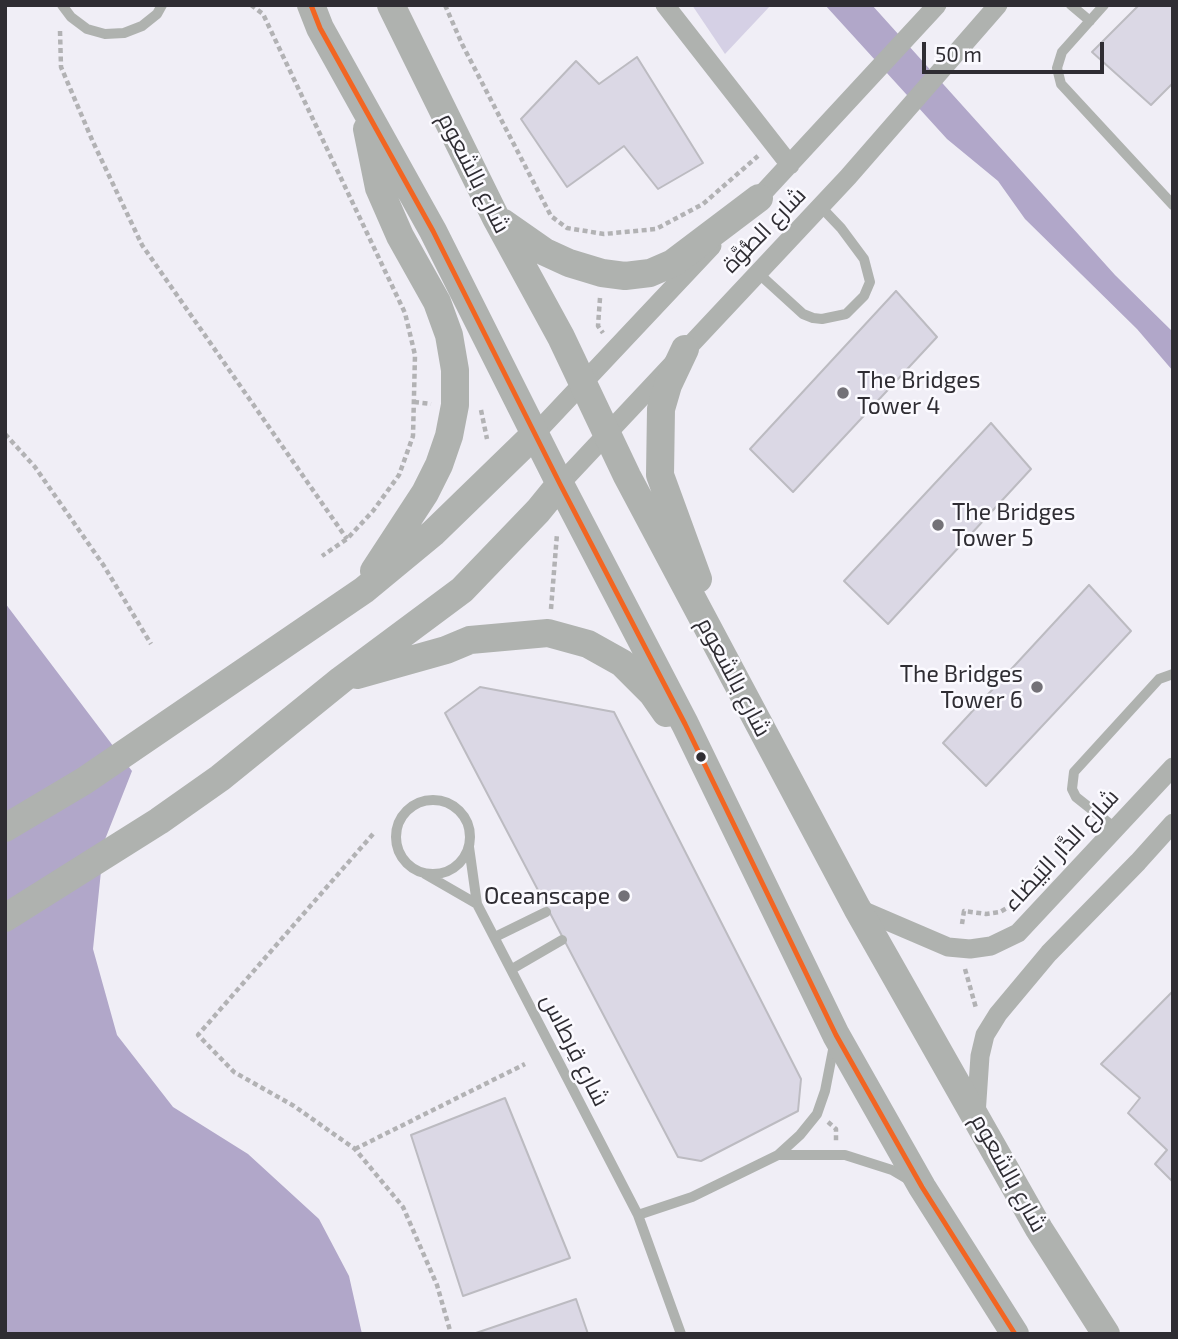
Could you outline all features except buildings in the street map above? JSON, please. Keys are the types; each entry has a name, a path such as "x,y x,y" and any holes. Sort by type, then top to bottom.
{"main road":[{"name":"شارع بالشعوم","path":"391,5 496,218 561,337 627,476 857,908 1039,1228 1106,1334"},
{"path":"311,16 433,231 700,754 836,1035 922,1187 1015,1334"},
{"path":"364,590 382,557 425,493 439,465 453,415 455,370 449,335 437,302 394,224 379,188 368,138 366,112"},
{"path":"496,218 545,252 569,263 602,273 625,276 650,273 673,263 758,198"},
{"path":"685,349 668,385 662,408 660,475 731,670"},
{"path":"5,828 84,781 364,590 433,533 535,433"},
{"path":"5,918 159,821 220,778 341,680 461,590 538,511 560,484"},
{"path":"341,680 446,650 470,639 548,633 589,644 622,663 652,693 680,734 700,754"}],"street":[{"path":"664,5 790,165"},
{"name":"شارع الصُّوَّة","path":"535,433 827,126 937,5"},
{"name":"شارع الصُّوَّة","path":"560,484 848,177 998,5"},
{"name":"شارع الدَّار البَيضاء","path":"857,908 948,947 970,949 991,946 1018,933 1173,767"},
{"path":"976,1115 980,1056 985,1035 998,1014 1049,953 1173,823"}],"lane":[{"path":"62,5 71,18 87,29 105,34 124,33 142,26 162,5"},
{"path":"1071,5 1090,21"},
{"path":"1104,5 1062,52 1057,68 1061,84 1173,205"},
{"path":"757,272 803,314 813,318 846,314 864,296 870,282 864,259 842,228 820,206"},
{"path":"1115,828 1076,797 1072,789 1074,772 1159,679 1173,674"},
{"path":"421,872 445,872 464,858 471,834 468,822 452,804 440,800 415,804 399,822 397,846 410,866 477,904"},
{"name":"شارع قِرطاس","path":"469,847 477,904 638,1215 681,1334"},
{"path":"495,937 546,912"},
{"path":"512,969 562,940"},
{"path":"638,1215 692,1198 778,1155 800,1135 817,1114 825,1091 836,1035"},
{"path":"778,1155 845,1155 892,1170 922,1187"}],"path":[{"path":"251,5 263,14 405,313 415,355 413,436 399,475 347,539 323,556"},
{"path":"445,5 462,44 551,216 567,228 604,234 656,229 703,204 772,143"},
{"path":"60,30 61,67 142,245 347,539"},
{"path":"598,326 601,289"},
{"path":"414,402 438,404"},
{"path":"480,406 487,439"},
{"path":"5,434 35,467 104,566 151,643"},
{"path":"550,618 558,526"},
{"path":"373,834 198,1035 234,1072 294,1106 355,1149 403,1207 437,1285 451,1334"},
{"path":"962,962 979,1016"},
{"path":"355,1149 525,1064"},
{"path":"823,1119 836,1129 836,1145"}],"shaded area":[{"path":"692,5 771,5 725,54"},
{"path":"825,5 872,5 1115,275 1173,332 1173,371 1137,329 1025,219 998,181 947,139"},
{"path":"5,603 132,771 104,842 93,949 117,1035 173,1107 248,1154 319,1219 349,1276 362,1334 5,1334"}],"transit line":[{"path":"311,5 320,28 433,231 685,724 836,1035 922,1187 1015,1334"}],"place":[{"name":"The Bridges Tower 4","path":"843,393"},
{"name":"The Bridges Tower 5","path":"938,525"},
{"name":"The Bridges Tower 6","path":"1037,687"},
{"name":"Oceanscape","path":"624,896"}]}
